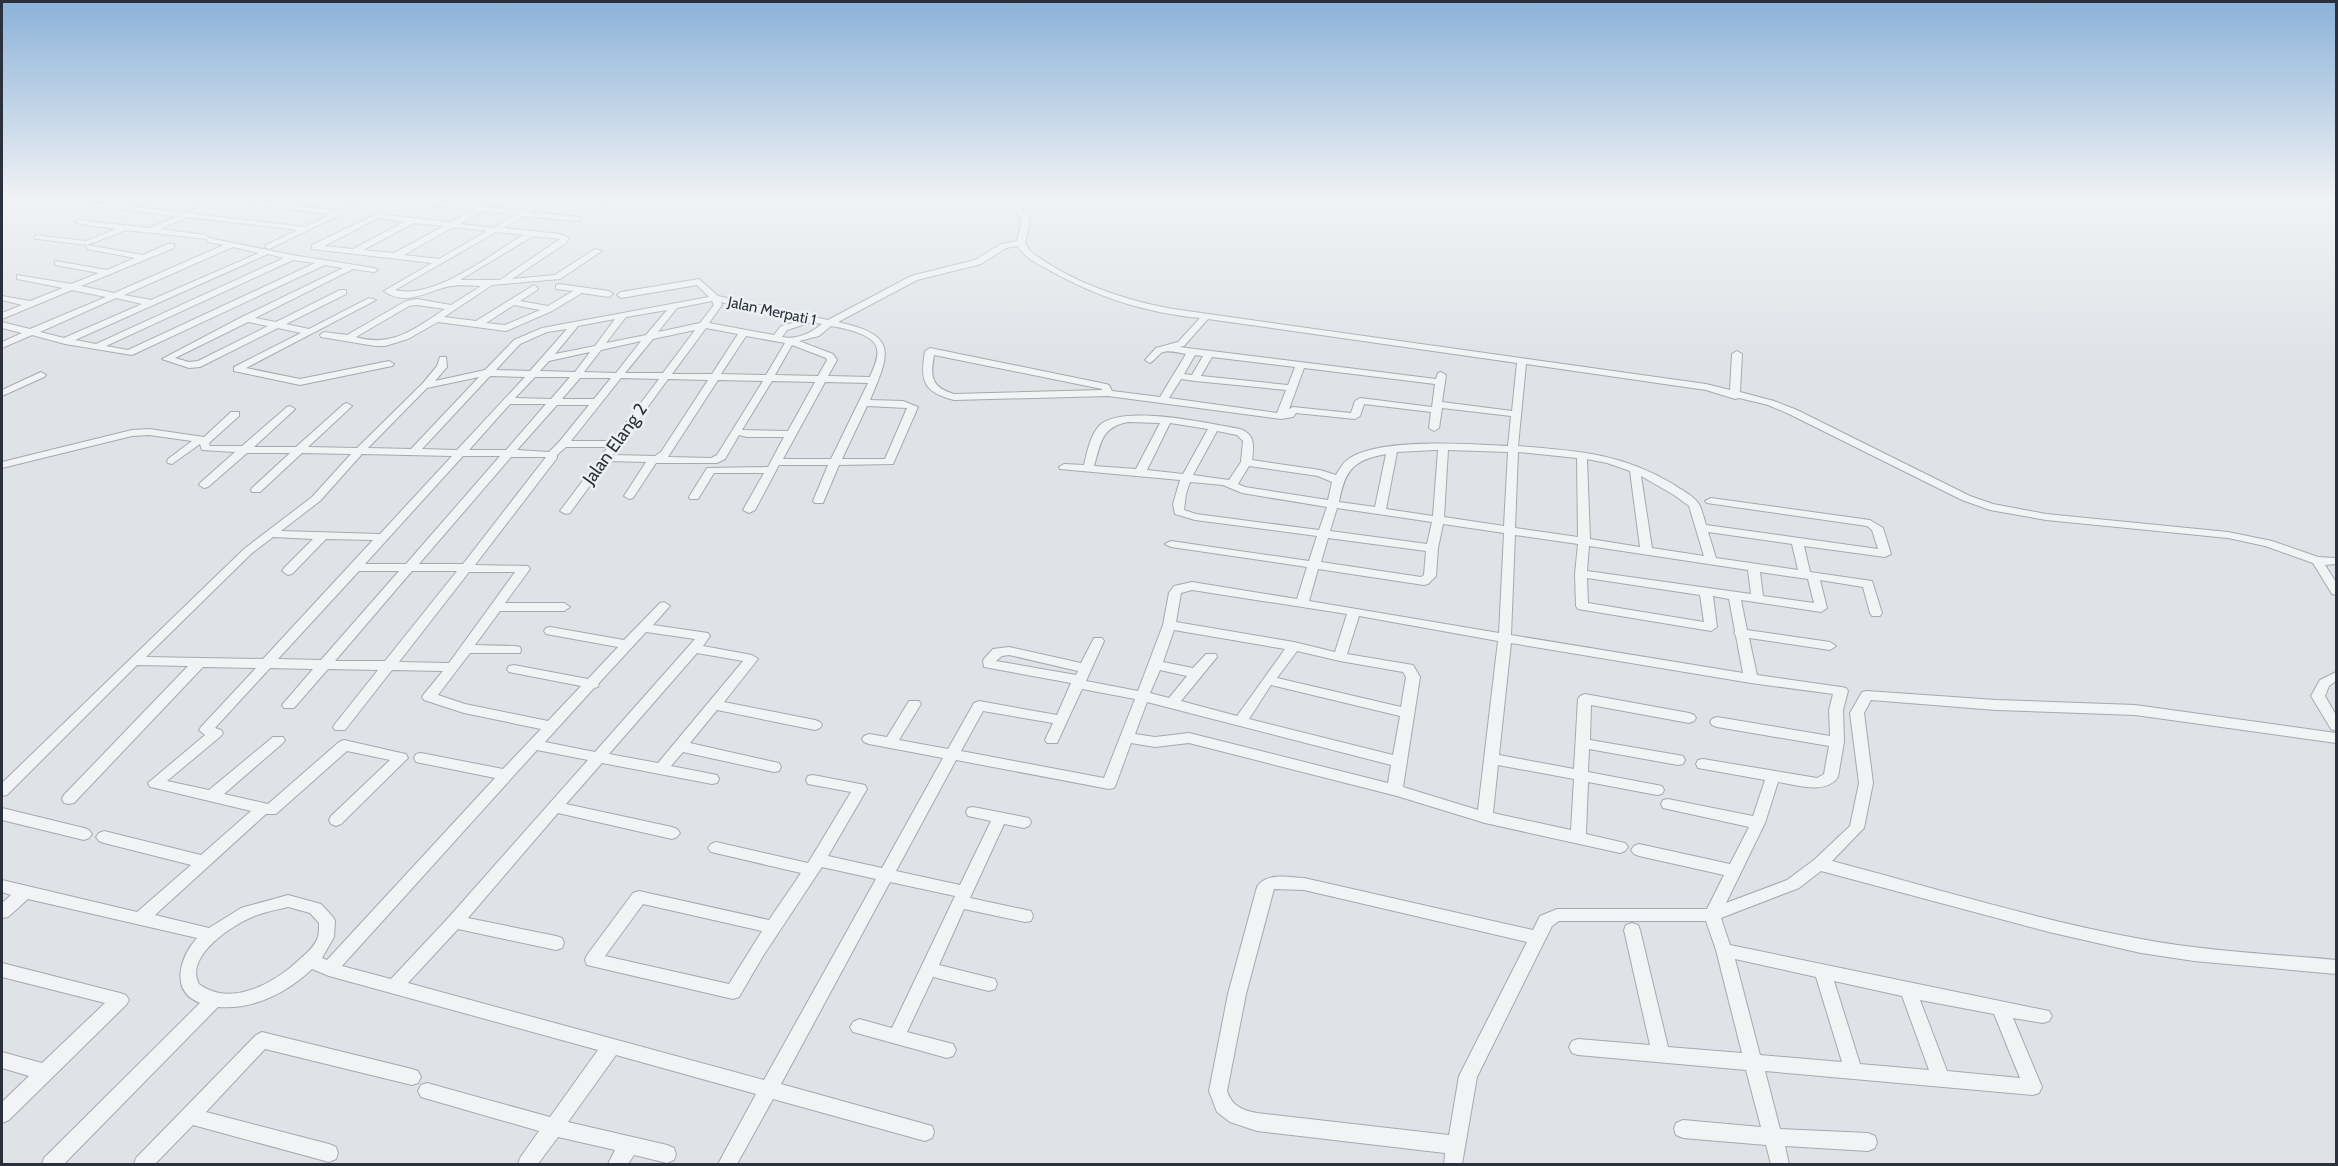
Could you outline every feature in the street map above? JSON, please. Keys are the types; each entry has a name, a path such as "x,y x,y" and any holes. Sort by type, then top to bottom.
{"street":[{"path":"119,252 143,257"},
{"path":"2,316 155,252"},
{"path":"2,345 25,332 211,252"},
{"path":"65,341 263,252"},
{"path":"280,252 374,270"},
{"path":"97,347 304,252"},
{"path":"366,252 439,261"},
{"path":"395,256 402,252"},
{"path":"455,252 388,291 411,296 425,294 450,283 500,252"},
{"path":"501,282 547,252"},
{"path":"450,283 490,283 557,277 594,252"},
{"path":"604,458 716,460 721,457 755,403 790,341 812,336 829,323 914,278 978,262 994,252"},
{"path":"1026,252 1095,292 1144,308 1706,387 1735,396 1771,403 1793,412 1966,498 1990,507 2126,526 2228,535 2268,543 2317,561 2337,561"},
{"path":"2,325 65,341 124,353 132,352 324,262"},
{"path":"58,263 106,272"},
{"path":"343,292 200,364 189,365 167,359 351,267"},
{"path":"20,278 213,314"},
{"path":"621,295 699,282 715,298"},
{"path":"324,335 386,344 401,341 490,283"},
{"path":"559,287 609,294"},
{"path":"478,324 534,288"},
{"path":"436,319 506,328 549,309 581,290"},
{"path":"2,298 30,304"},
{"path":"413,453 486,373 523,338 576,323 715,298"},
{"name":"Jalan Merpati 1","path":"715,298 853,328 879,343 882,348 873,380"},
{"name":"Jalan Elang 2","path":"566,511 718,305 715,298"},
{"path":"372,300 237,369 300,382 389,364"},
{"path":"349,338 406,304 417,302 454,308"},
{"path":"514,302 549,309"},
{"path":"2,465 132,433 149,432 202,440 210,449 551,455 563,444 675,305"},
{"path":"228,307 258,313"},
{"path":"289,705 505,454 577,375 624,314"},
{"path":"1150,360 1159,350 1181,344 1206,316"},
{"path":"245,319 311,332"},
{"path":"777,338 780,331 789,326 812,320"},
{"path":"194,323 224,329"},
{"path":"336,820 401,758 344,745 272,810 155,783 211,732 266,663 546,359 576,323"},
{"path":"546,359 704,325 790,341 831,357 832,360 748,510"},
{"path":"2,339 25,332"},
{"path":"629,496 656,459 665,454 744,332"},
{"path":"1170,349 1301,365 1441,378 1434,428"},
{"path":"1108,393 1106,387 930,351 926,373 930,386 941,394 954,397 1108,393 1281,416 1289,415 1293,410 1356,416 1360,401 1516,414"},
{"path":"1162,401 1192,352"},
{"path":"1195,378 1209,354"},
{"path":"1735,396 1737,354"},
{"path":"2,791 248,551 316,499 442,368 443,359"},
{"path":"1485,817 1505,637 1513,449 1522,362"},
{"path":"1281,416 1301,365"},
{"path":"427,384 486,373 873,380 819,501"},
{"path":"2,393 41,375"},
{"path":"1178,376 1292,388"},
{"path":"1076,394 1085,383"},
{"path":"506,401 595,402"},
{"path":"694,497 711,470 835,462 881,464 891,461 913,407 908,404 863,403"},
{"path":"256,490 348,406"},
{"path":"204,485 290,410"},
{"path":"172,461 235,414"},
{"path":"1088,468 1103,429 1108,424 1137,418 1166,421 1214,427 1240,432 1247,436 1249,441 1246,462 1232,484"},
{"path":"1140,472 1166,421"},
{"path":"1214,427 1187,477 1177,508 1179,512 1432,549"},
{"path":"736,431 747,434 790,434"},
{"path":"563,444 614,444"},
{"path":"1302,602 1333,505 1338,480 1351,461 1411,447 1513,449 1582,455 1635,468 1687,498 1694,505 1711,560"},
{"path":"1171,544 1425,581 1430,576 1432,549 1438,520 1443,447"},
{"path":"1380,512 1392,450"},
{"path":"340,727 523,496 553,456 551,455"},
{"path":"1582,455 1584,541 1581,574 1582,606 1711,627 1706,591"},
{"path":"1246,462 1320,473 1338,480"},
{"path":"1064,467 1187,477 1232,484 1252,492 1333,505 1868,584 1876,613"},
{"path":"1635,468 1646,550"},
{"path":"1701,528 1885,554 1877,528 1870,523 1711,501"},
{"path":"273,534 383,537"},
{"path":"288,571 323,536"},
{"path":"1581,574 1821,608 1797,541"},
{"path":"2317,561 2337,591"},
{"path":"354,567 524,569 429,697 464,708 551,726"},
{"path":"1754,567 1757,598"},
{"path":"869,739 1109,784 1156,665 1169,626 1175,593 1185,586 1302,602 1751,679 1840,691 1836,710 1837,742 1831,777 1825,782 1811,782 1703,764"},
{"path":"1734,595 1751,679"},
{"path":"329,969 664,606"},
{"path":"496,607 564,607"},
{"path":"1341,657 1354,612"},
{"path":"1169,626 1294,646 1341,657 1408,668 1413,677 1395,786 1397,791"},
{"path":"394,987 455,922 704,636 643,628"},
{"path":"550,631 627,645"},
{"path":"1740,633 1830,646"},
{"path":"1052,740 1098,641"},
{"path":"1241,720 1294,646"},
{"path":"661,769 752,659 694,648"},
{"path":"466,649 515,650"},
{"path":"1080,677 989,664 989,660 998,651 1009,651 1080,677 1143,696 1400,762"},
{"path":"1173,703 1211,657"},
{"path":"134,661 453,667"},
{"path":"69,799 200,662"},
{"path":"1156,665 1196,673"},
{"path":"514,669 593,684"},
{"path":"2337,676 2329,679 2321,687 2318,696 2337,726"},
{"path":"1268,680 1408,713"},
{"path":"1453,1164 1468,1076 1546,921 1557,915 1712,915 1793,884 1819,864 1857,828 1866,783 1857,713 1867,695 1996,705 2135,710 2337,738"},
{"path":"1578,837 1585,699 1689,718"},
{"path":"891,742 914,704"},
{"path":"714,705 815,725"},
{"path":"727,1164 979,706 1061,720"},
{"path":"1717,722 1837,742"},
{"path":"1127,737 1155,742 1189,738 1397,791 1485,817 1620,847"},
{"path":"212,796 278,740"},
{"path":"1582,743 1678,760"},
{"path":"535,745 712,779"},
{"path":"680,746 774,766"},
{"path":"421,758 507,775"},
{"path":"1493,759 1657,790"},
{"path":"1773,776 1758,823 1712,915 1724,950 1780,1164"},
{"path":"773,927 639,897 593,960 733,992 815,865 860,789 813,780"},
{"path":"1668,804 1758,823"},
{"path":"554,807 672,833"},
{"path":"141,918 264,808"},
{"path":"973,812 1024,822"},
{"path":"2,814 84,834"},
{"path":"896,1036 1000,817"},
{"path":"104,837 204,862"},
{"path":"716,849 888,875 1025,916"},
{"path":"1639,850 1734,871"},
{"path":"1819,864 2049,925 2141,946 2194,954 2337,967"},
{"path":"1455,1145 1257,1122 1232,1115 1222,1105 1218,1091 1237,994 1265,887 1271,883 1304,884 1539,938"},
{"path":"2,886 211,935"},
{"path":"2,912 25,892"},
{"path":"288,901 308,903 322,912 328,925 324,943 312,961 291,979 264,994 237,1001 212,1002 198,996 190,987 187,974 191,960 211,935 238,916 263,906 288,901"},
{"path":"455,922 556,943"},
{"path":"1632,930 1661,1054"},
{"path":"1724,950 1908,990 2043,1016"},
{"path":"312,961 329,969 925,1132"},
{"path":"928,969 989,984"},
{"path":"2,970 120,1000 2,1114"},
{"path":"1823,972 1853,1070"},
{"path":"1908,990 1941,1078"},
{"path":"51,1164 212,1002"},
{"path":"1578,1047 1752,1060 2033,1087 2000,1008"},
{"path":"859,1027 947,1050"},
{"path":"143,1164 262,1040 412,1077"},
{"path":"527,1164 612,1046"},
{"path":"2,1060 45,1072"},
{"path":"428,1091 554,1127 667,1154"},
{"path":"190,1116 329,1153"},
{"path":"1683,1129 1868,1142"},
{"path":"617,1164 630,1145"}]}
